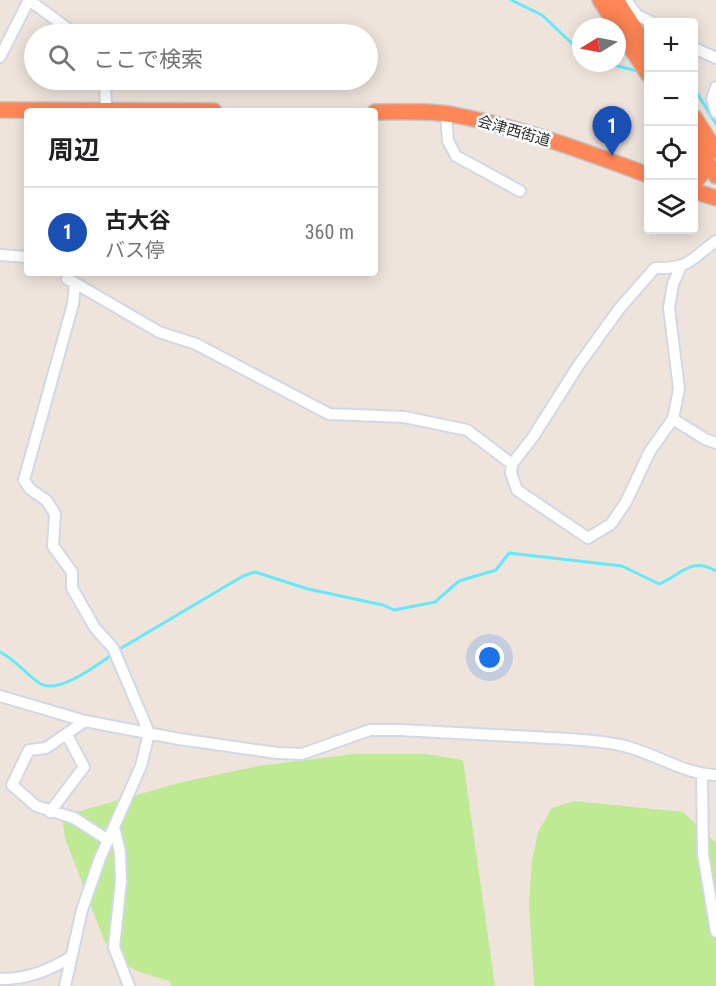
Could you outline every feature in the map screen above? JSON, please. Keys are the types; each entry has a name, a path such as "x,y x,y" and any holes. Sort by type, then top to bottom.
{"highway":[{"path":"609,4 644,44"},
{"path":"609,4 644,67"},
{"path":"0,110 24,110"},
{"name":"会津西街道","path":"378,112 446,114 587,152 644,173"},
{"path":"697,126 711,155 716,176"},
{"path":"698,146 711,155"},
{"path":"696,180 703,172 711,155"},
{"path":"698,193 716,198"}],"street":[{"path":"0,57 29,0 61,24"},
{"path":"626,0 637,15 644,18"},
{"path":"698,50 716,58"},
{"path":"716,87 712,99 716,112"},
{"path":"97,108 102,90"},
{"path":"446,114 448,141 456,156 520,191"},
{"path":"681,266 673,284 669,308 679,389 673,419 650,451 626,502 611,524 588,538 517,490 511,473 512,464 533,437 578,366 619,309 656,268 676,269 681,266 695,259 716,241"},
{"path":"0,255 24,257"},
{"path":"70,278 159,332 196,344 329,414 404,417 467,430 512,464"},
{"path":"65,986 82,910 108,840 141,766 149,733 113,648 95,627 72,588 72,572 53,546 55,514 47,501 30,489 24,480 73,304 70,278"},
{"path":"673,419 705,440 716,442"},
{"path":"0,696 85,721 149,733 302,754 370,729 586,740 620,745 654,754 676,766 702,775 716,775"},
{"path":"85,721 46,748 29,750 12,785 36,806 74,818 108,840"},
{"path":"50,812 84,767 67,735"},
{"path":"702,775 703,854 716,932"},
{"path":"114,827 120,852 121,881 114,947 129,986"},
{"path":"0,979 35,975 71,957"}],"green space":[{"path":"354,754 426,754 463,760 495,986 171,986 170,981 149,975 125,964 111,950 104,940 65,838 62,816 183,782 258,766"},
{"path":"574,801 683,812 716,843 716,986 534,986 529,904 532,861 538,832 552,808"}],"waterway":[{"path":"511,0 542,15 572,43"},
{"path":"626,68 641,72"},
{"path":"698,95 716,124"},
{"path":"118,650 243,576 255,572 308,589 383,605 394,610 435,602 459,581 496,570 509,553 622,566 659,584 693,566 707,567 716,571"},
{"path":"0,652 36,681 49,686 68,682 113,654"}],"place":[{"name":"古大谷","path":"612,156"}]}
